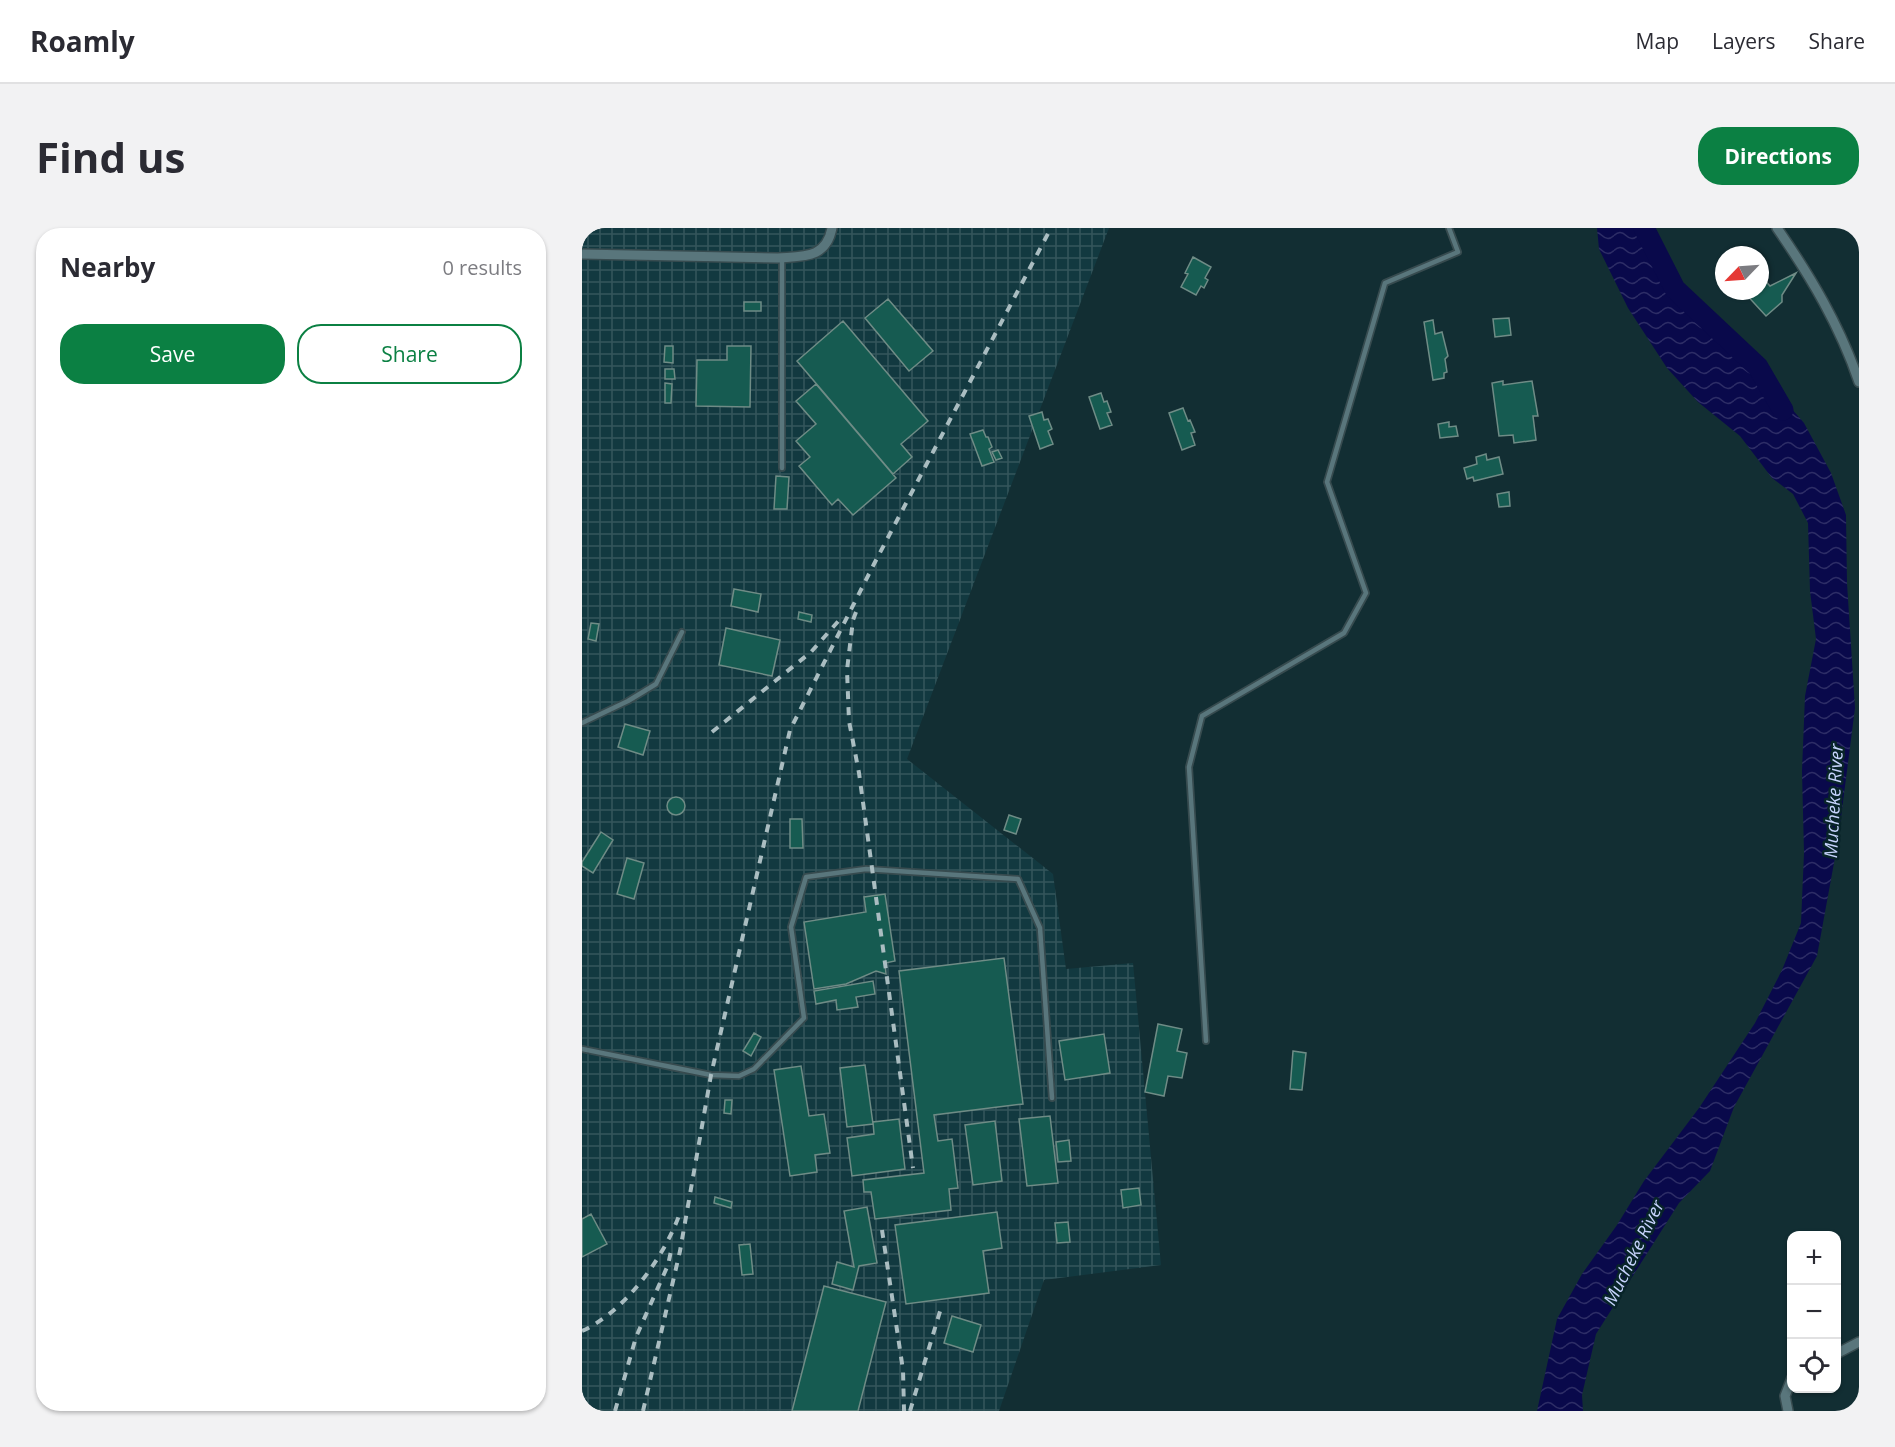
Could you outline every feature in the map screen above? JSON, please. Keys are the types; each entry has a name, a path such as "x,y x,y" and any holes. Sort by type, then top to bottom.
{"street":[{"path":"582,254 782,258 808,256 822,249 830,239 832,228"},
{"path":"1777,228 1809,274 1849,353 1859,382"},
{"path":"1841,1351 1859,1342"},
{"path":"1787,1390 1785,1396 1788,1411"},
{"path":"1853,1411 1859,1408"}],"lane":[{"path":"1206,1041 1189,766 1202,716 1344,633 1366,593 1327,482 1385,283 1458,252 1449,228"},
{"path":"782,258 782,468"},
{"path":"582,723 628,702 656,684 682,632"},
{"path":"582,1049 711,1075 738,1076 754,1069 804,1018 791,927 806,877 866,869 1018,879 1040,928 1052,1098"}],"shaded area":[{"path":"582,228 1109,228 907,759 1053,874 1066,969 1133,963 1161,1265 1044,1280 999,1411 582,1411"}],"water":[{"path":"1597,228 1648,228 1668,275 1698,320 1741,363 1784,400 1804,423 1831,473 1846,515 1847,583 1855,708 1838,841 1817,956 1734,1107 1710,1171 1679,1203 1596,1334 1582,1395 1583,1411 1537,1411 1557,1319 1582,1274 1617,1225 1644,1181 1699,1108 1755,1023 1782,970 1801,923 1805,696 1816,639 1810,591 1808,523 1793,494 1772,478 1740,436 1698,402 1667,368 1628,308 1599,249"}],"building":[{"path":"1193,257 1211,267 1205,278 1208,280 1204,288 1201,286 1196,295 1181,287"},
{"path":"1796,273 1782,295 1782,302 1766,316 1751,300 1769,300 1770,286"},
{"path":"888,299 933,351 909,371 865,318"},
{"path":"744,302 761,302 761,311 744,311"},
{"path":"1509,318 1511,335 1495,337 1493,319"},
{"path":"1433,320 1435,334 1442,332 1448,356 1445,359 1447,372 1444,373 1444,378 1433,380 1424,322"},
{"path":"843,321 928,421 901,444 912,457 893,474 797,361"},
{"path":"665,346 673,346 673,363 664,362"},
{"path":"727,346 751,346 750,407 696,406 697,360 727,360"},
{"path":"665,369 674,369 675,379 665,379"},
{"path":"1503,381 1503,385 1532,381 1538,416 1533,416 1536,440 1514,443 1513,435 1499,436 1492,383"},
{"path":"665,383 672,384 671,403 665,403"},
{"path":"816,384 896,478 853,515 838,499 832,505 799,466 810,457 796,441 816,424 796,401"},
{"path":"1101,393 1111,412 1107,413 1112,425 1100,429 1089,397"},
{"path":"1183,408 1195,432 1191,433 1195,445 1182,450 1169,413"},
{"path":"1042,412 1044,420 1048,419 1052,429 1048,431 1053,444 1040,449 1029,416"},
{"path":"1449,422 1449,427 1456,426 1458,436 1440,438 1438,424"},
{"path":"983,430 992,447 989,449 994,462 982,466 970,434"},
{"path":"998,450 1002,458 996,460 992,452"},
{"path":"1486,454 1487,460 1499,457 1503,474 1474,481 1473,477 1467,479 1464,468 1477,464 1476,457"},
{"path":"776,476 789,477 787,509 774,509"},
{"path":"1509,492 1510,506 1499,507 1497,494"},
{"path":"734,589 761,594 758,612 731,606"},
{"path":"799,612 812,615 811,622 798,619"},
{"path":"591,623 599,624 596,641 588,639"},
{"path":"726,628 780,640 772,676 719,665"},
{"path":"625,724 650,731 643,755 618,747"},
{"path":"672,797 680,797 685,802 683,813 672,815 667,810 667,802"},
{"path":"1009,815 1021,819 1016,834 1004,830"},
{"path":"790,819 802,819 803,848 790,848"},
{"path":"601,832 613,840 593,873 582,866 582,862"},
{"path":"627,858 644,863 634,899 617,894"},
{"path":"885,894 895,961 885,963 886,974 876,971 846,984 814,989 804,922 866,912 864,897"},
{"path":"1004,958 1023,1104 934,1115 938,1141 952,1139 958,1188 949,1189 951,1210 875,1219 871,1192 864,1192 863,1180 924,1173 899,971"},
{"path":"873,981 875,994 856,997 858,1007 837,1010 836,1000 816,1004 814,991"},
{"path":"1158,1024 1182,1029 1177,1051 1187,1053 1182,1078 1168,1076 1164,1096 1145,1092"},
{"path":"754,1033 761,1037 751,1056 743,1051"},
{"path":"1104,1034 1110,1073 1065,1080 1059,1041"},
{"path":"1293,1051 1306,1053 1302,1090 1290,1089"},
{"path":"865,1065 873,1124 847,1127 840,1068"},
{"path":"801,1066 809,1116 824,1114 830,1153 815,1155 817,1172 790,1176 774,1070"},
{"path":"725,1100 732,1100 731,1114 724,1113"},
{"path":"1050,1116 1058,1183 1027,1186 1019,1119"},
{"path":"899,1119 905,1169 852,1176 847,1138 874,1134 873,1122"},
{"path":"995,1121 1002,1181 973,1185 965,1125"},
{"path":"1069,1140 1071,1161 1058,1162 1056,1142"},
{"path":"1139,1188 1141,1205 1123,1208 1121,1190"},
{"path":"715,1197 732,1202 731,1208 714,1203"},
{"path":"867,1207 877,1263 859,1266 853,1290 832,1284 837,1262 854,1267 844,1211"},
{"path":"997,1212 1002,1248 983,1251 989,1293 906,1304 895,1225"},
{"path":"591,1214 607,1244 582,1257 582,1219"},
{"path":"1068,1222 1070,1242 1057,1243 1055,1223"},
{"path":"750,1244 753,1274 742,1275 739,1245"},
{"path":"824,1286 886,1302 858,1411 792,1411"},
{"path":"952,1316 981,1325 973,1352 944,1343"}],"waterway":[{"name":"Mucheke River","path":"1644,228 1675,289 1758,367 1783,410"}],"railway":[{"path":"643,1411 680,1251 711,1075 790,730 874,564 1051,228"},
{"path":"856,612 847,670 849,721 859,773 913,1168"},
{"path":"712,732 811,652 842,617"},
{"path":"582,1331 598,1322 629,1296 655,1263 681,1210"},
{"path":"882,1230 903,1370 904,1411"},
{"path":"615,1411 636,1337 668,1265 671,1251"},
{"path":"910,1411 941,1308"}]}
